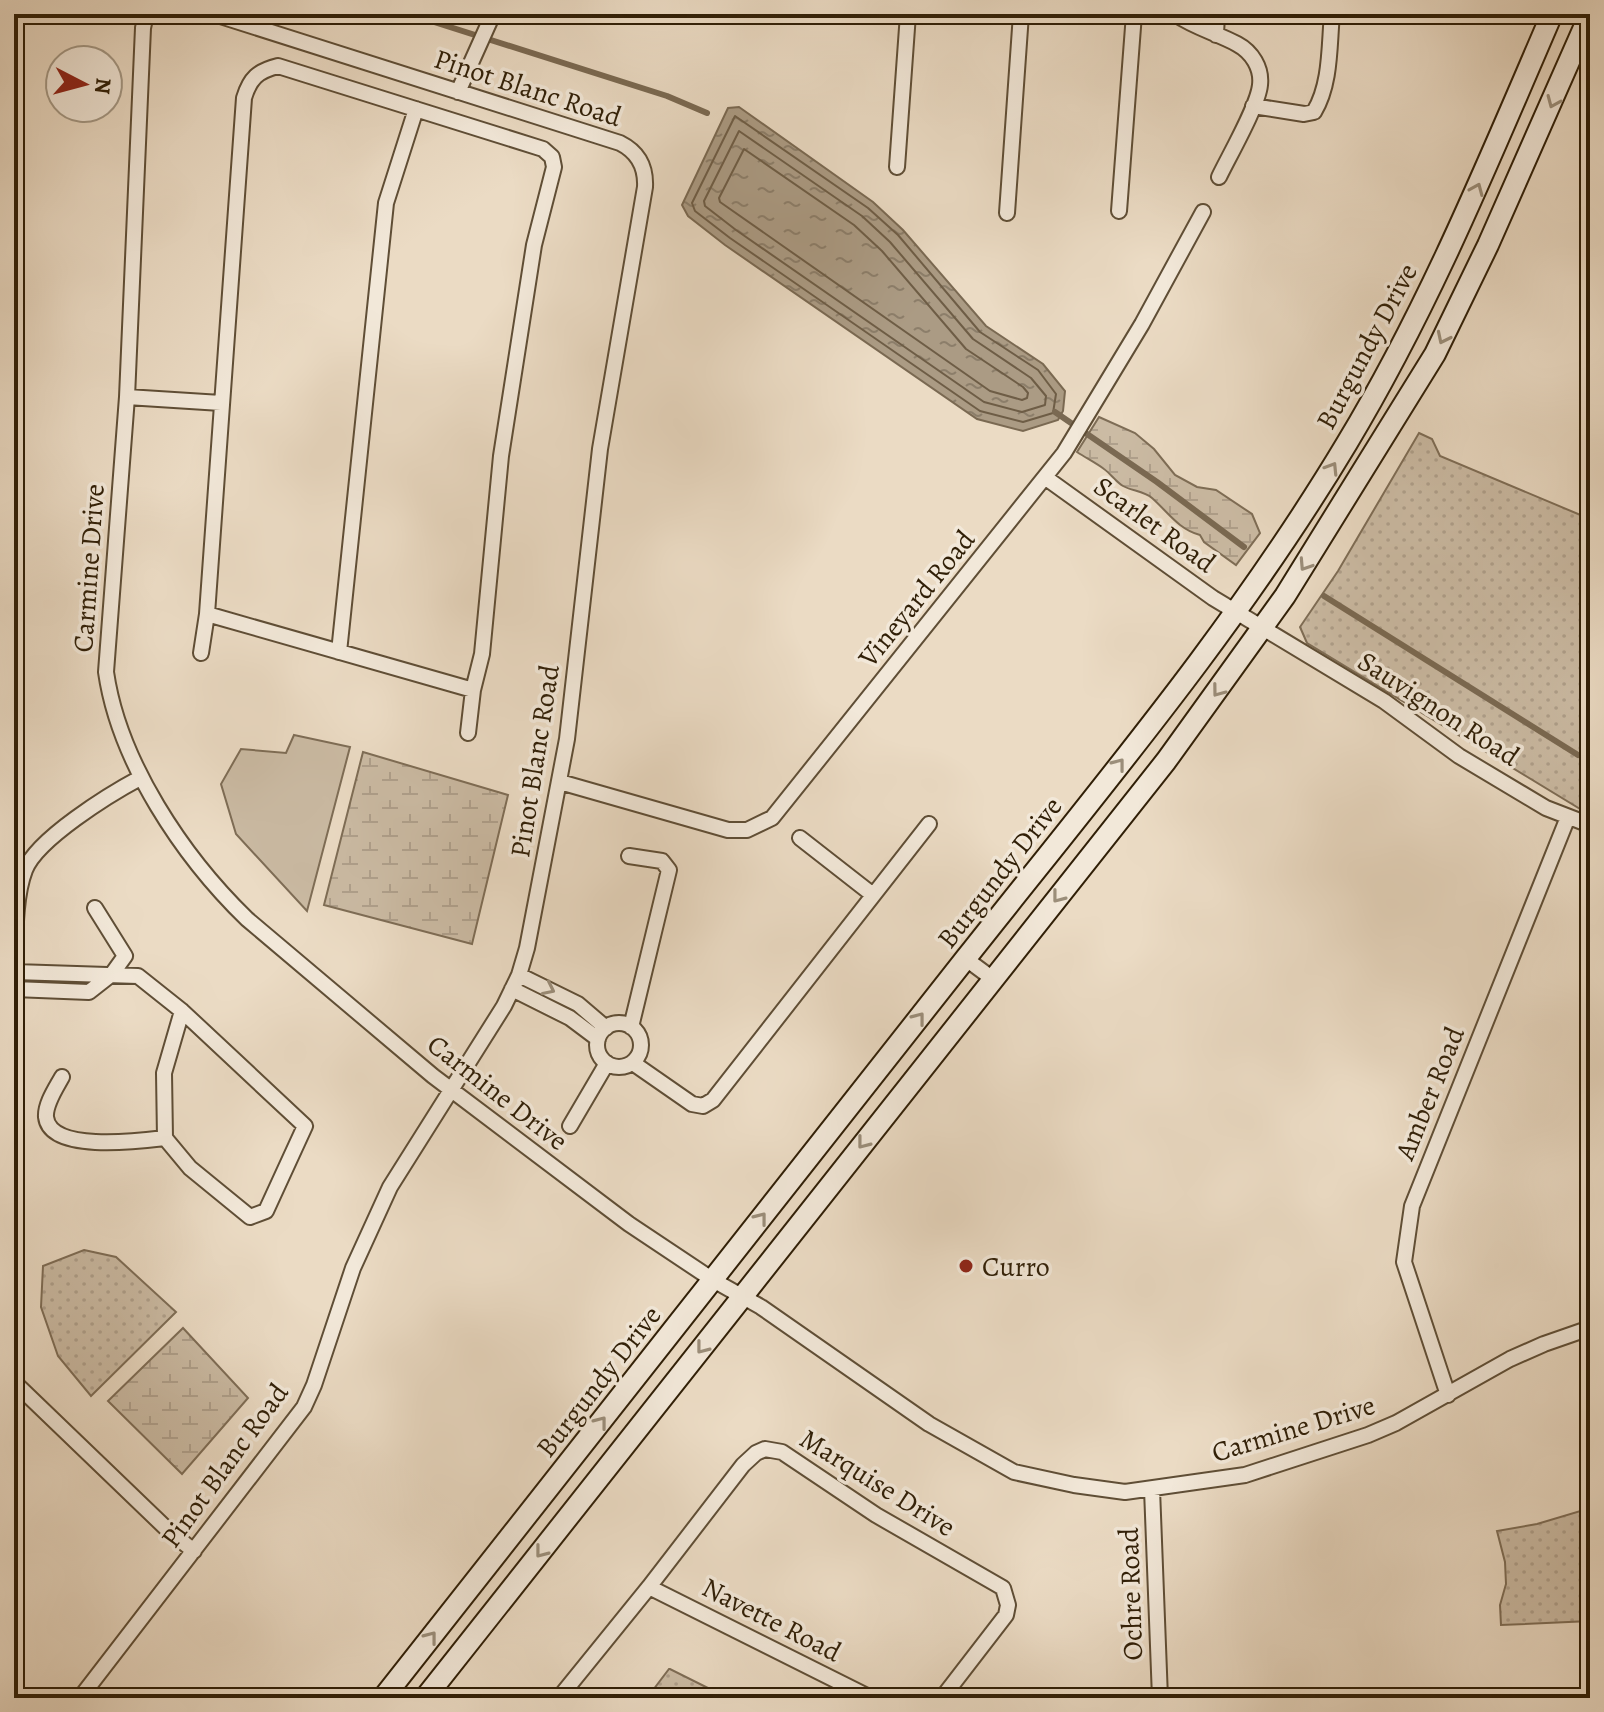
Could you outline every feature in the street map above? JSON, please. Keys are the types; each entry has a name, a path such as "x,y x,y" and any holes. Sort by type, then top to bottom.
{"main road":[{"name":"Burgundy Drive","path":"383,1698 1236,612 1332,468 1408,336 1459,232 1552,14"},
{"name":"Burgundy Drive","path":"425,1698 1166,761 1263,628 1325,534 1435,354 1488,245 1590,14"}],"street":[{"name":"Carmine Drive","path":"146,14 127,397 106,672 140,778 155,804 224,896 247,919 451,1090 629,1224 713,1280 743,1296 929,1424 1014,1472 1125,1492 1245,1475 1342,1445 1396,1423 1510,1359 1590,1328"},
{"name":"Pinot Blanc Road","path":"80,1698 304,1407 370,1229 406,1159 519,975 531,931 567,739 600,449 646,177 638,157 620,143 214,14"},
{"path":"458,92 493,14"},
{"path":"897,167 908,14"},
{"path":"1007,213 1021,14"},
{"path":"1119,211 1134,14"},
{"path":"1175,14 1189,24 1247,51 1257,64 1260,86 1219,177"},
{"path":"1216,35 1217,14"},
{"path":"1253,106 1304,114 1314,112 1322,99 1325,84 1332,14"},
{"path":"201,653 207,614 244,98 250,80 263,69 278,66 543,149 552,157 554,167 534,245 504,441 482,654 473,690 468,733"},
{"path":"339,652 386,203 416,109"},
{"name":"Vineyard Road","path":"560,782 728,830 747,830 764,824 778,812 1066,450 1142,324 1203,212"},
{"path":"127,397 221,403"},
{"name":"Scarlet Road","path":"1046,478 1263,628"},
{"path":"207,614 473,690"},
{"name":"Sauvignon Road","path":"1263,628 1384,701 1459,756 1546,808 1590,825"},
{"path":"14,982 20,886 27,865 46,843 115,791 140,778"},
{"name":"Amber Road","path":"1448,1395 1404,1262 1412,1206 1568,817"},
{"path":"633,1063 692,1104 703,1106 713,1100 929,824"},
{"path":"800,838 873,895"},
{"path":"629,856 662,861 669,870 631,1027"},
{"path":"14,989 89,992 112,974 125,956 95,908"},
{"path":"966,959 993,979"},
{"path":"15,972 138,976 182,1011 305,1126 266,1211 250,1217 190,1168 165,1138 164,1073 182,1011"},
{"path":"519,975 578,1004 602,1033"},
{"path":"512,989 602,1033"},
{"path":"618,1023 631,1027 641,1044 633,1063 620,1067 607,1063 598,1053 602,1033 618,1023"},
{"path":"570,1126 607,1063"},
{"path":"62,1077 52,1095 46,1116 50,1129 59,1136 116,1144 165,1138"},
{"path":"14,1382 171,1533 194,1551"},
{"name":"Marquise Drive","path":"559,1698 743,1465 765,1449 782,1452 876,1515 1003,1588 1008,1605 1006,1615 942,1698"},
{"name":"Ochre Road","path":"1152,1489 1160,1698"},
{"name":"Navette Road","path":"649,1587 871,1698"}],"green space":[{"path":"1099,417 1135,433 1154,449 1175,475 1197,487 1216,490 1252,514 1260,533 1236,565 1204,542 1200,535 1179,524 1149,496 1123,486 1077,452"},
{"path":"1419,433 1432,439 1440,456 1590,519 1590,546 1583,563 1590,566 1590,815 1307,643 1300,627 1338,571"},
{"path":"294,735 350,747 307,911 236,834 221,784 241,749 286,753"},
{"path":"363,752 508,795 472,944 324,905"},
{"path":"84,1250 116,1257 176,1312 91,1396 58,1356 41,1307 43,1266"},
{"path":"183,1328 248,1398 182,1474 108,1401"},
{"path":"1587,1509 1590,1621 1501,1625 1500,1605 1506,1584 1505,1562 1497,1531 1537,1524"},
{"path":"670,1669 728,1698 647,1698"}],"water":[{"path":"739,107 873,202 903,230 986,326 1043,364 1065,391 1063,411 1058,420 1023,431 977,419 725,245 688,216 682,205 728,108"}],"waterway":[{"path":"409,14 667,96 707,113"},
{"path":"1055,412 1244,547"},
{"path":"1324,596 1578,755"}],"place":[{"name":"Curro","path":"966,1266"}]}
